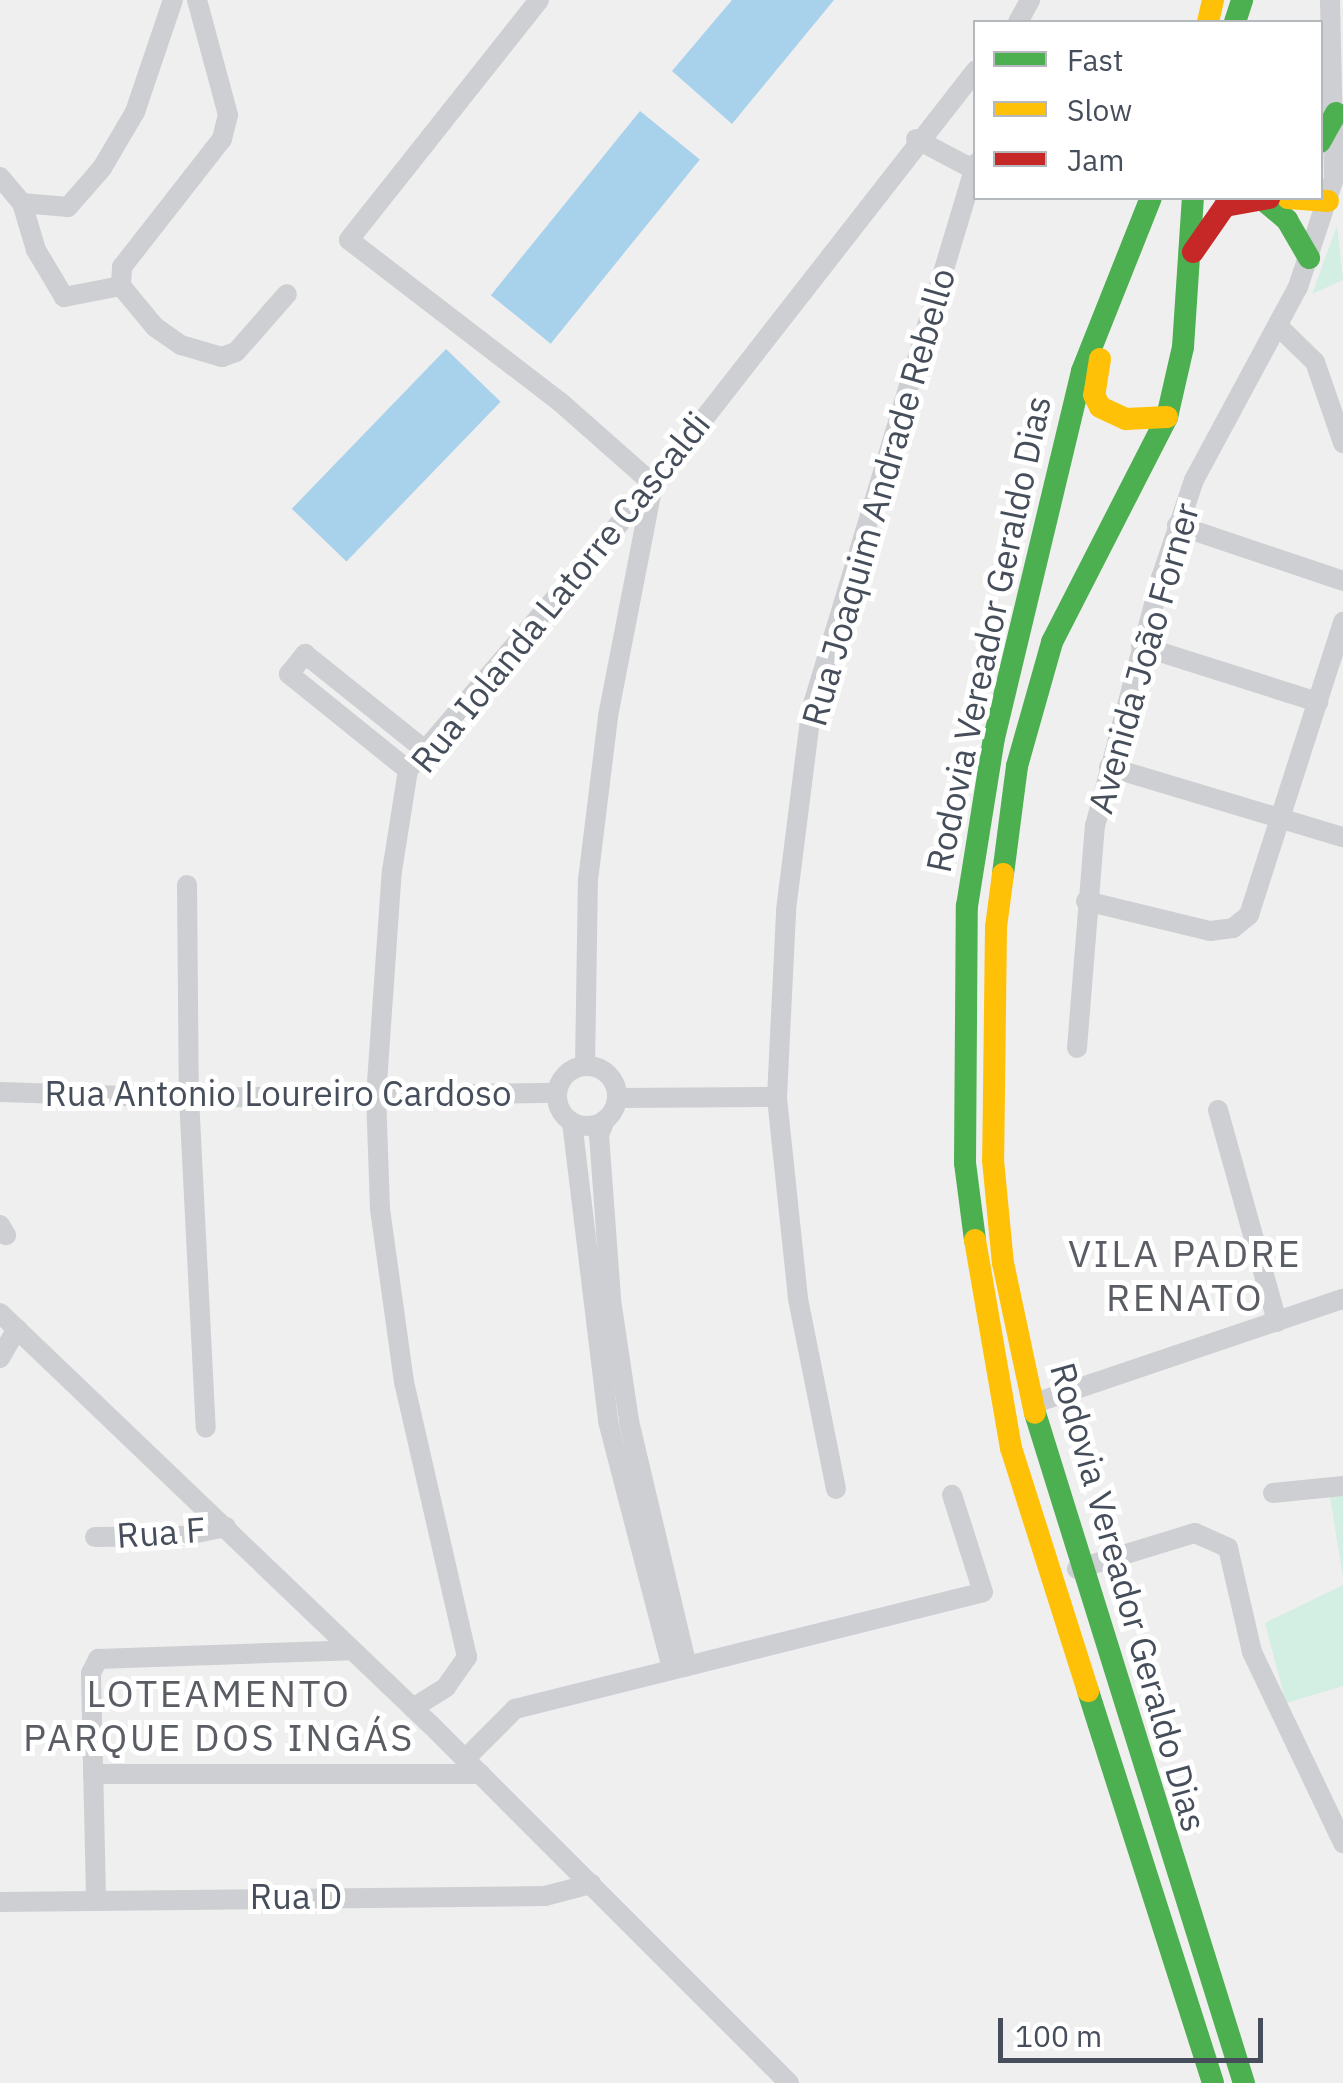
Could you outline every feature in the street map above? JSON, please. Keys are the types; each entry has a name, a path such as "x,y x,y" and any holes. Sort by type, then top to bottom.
{"main road":[{"path":"1334,140 1336,113"},
{"name":"Rodovia Vereador Geraldo Dias","path":"1150,200 1104,315 1065,430 977,838 966,924 965,1163 984,1320 1011,1448 1212,2083"},
{"name":"Rodovia Vereador Geraldo Dias","path":"1192,200 1183,346 1168,417 1052,642 1029,713 1003,858 990,1055 993,1160 1003,1263 1032,1404 1078,1569 1244,2083"},
{"path":"1186,264 1225,206 1253,200"},
{"path":"1264,200 1287,220 1309,258"},
{"path":"1104,315 1094,377 1100,407 1126,418 1168,417"}],"street":[{"path":"22,203 68,206 102,168 135,112 173,0"},
{"path":"197,0 228,115 222,139 122,267 120,286 155,327 181,345 222,357 236,352 287,294"},
{"path":"539,0 349,240 513,364 654,484 608,716 588,880 585,1066"},
{"path":"1330,0 1327,22 1336,113"},
{"path":"1327,22 1343,44"},
{"name":"Rua Iolanda Latorre Cascaldi","path":"413,1708 446,1687 467,1657 404,1382 380,1209 376,1098 392,870 408,770 654,484 916,139 973,73"},
{"path":"916,139 973,166"},
{"name":"Avenida João Forner","path":"1077,1048 1086,901 1109,767 1141,646 1194,480 1279,327 1309,258 1335,183 1334,140"},
{"name":"Rua Joaquim Andrade Rebello","path":"836,1489 798,1298 777,1097 786,910 811,711 973,169"},
{"path":"0,177 22,203 36,250 64,297 120,286"},
{"path":"1279,327 1315,362 1343,443"},
{"path":"1177,525 1343,581"},
{"path":"1086,901 1176,925 1233,928 1259,897 1343,622"},
{"path":"1141,646 1318,702"},
{"path":"408,770 289,674 305,654 425,750"},
{"path":"1109,767 1343,838"},
{"path":"187,885 188,1098 206,1428"},
{"path":"585,1066 608,1075 617,1098 599,1134 610,1281 626,1403 679,1667 608,1420 572,1122 556,1093 562,1077 585,1066"},
{"name":"Rua Antonio Loureiro Cardoso","path":"0,1092 188,1098 556,1093"},
{"path":"617,1098 777,1097"},
{"path":"1218,1110 1277,1322"},
{"path":"572,1122 605,1120"},
{"path":"1032,1404 1343,1299"},
{"path":"0,1313 473,1766 789,2083"},
{"path":"0,1358 17,1328"},
{"path":"1274,1493 1343,1486"},
{"path":"473,1766 514,1708 983,1592 952,1494"},
{"name":"Rua F","path":"95,1537 182,1536 226,1527"},
{"path":"1078,1569 1195,1533 1228,1548 1252,1652 1343,1843"},
{"path":"96,1896 91,1673 98,1659 116,1655 352,1650"},
{"path":"93,1774 473,1766"},
{"name":"Rua D","path":"0,1902 96,1896 545,1896 591,1884"}],"green space":[{"path":"1337,226 1343,280 1312,294"},
{"path":"1343,1494 1343,1577 1330,1497"},
{"path":"1343,1585 1343,1686 1286,1703 1265,1623"}],"water":[{"path":"732,0 834,0 732,124 672,71"},
{"path":"640,111 700,159 551,344 491,295"},
{"path":"446,349 501,402 346,561 292,509"}],"traffic: fast":[{"path":"1236,20 1242,0"},
{"path":"1323,137 1336,113"},
{"path":"975,1240 965,1163 967,906 994,738 1082,371 1150,200"},
{"path":"1003,874 1017,766 1052,642 1167,417 1183,347 1193,200"},
{"path":"1263,200 1287,220 1309,258"},
{"path":"1035,1413 1244,2083"},
{"path":"1088,1691 1213,2083"}],"traffic: slow":[{"path":"1208,20 1213,0"},
{"path":"1315,200 1328,201"},
{"path":"1100,359 1094,395 1100,407 1126,419 1167,417"},
{"path":"1003,874 996,927 993,1160 1003,1263 1035,1413"},
{"path":"975,1240 1011,1448 1088,1691"}],"traffic: jam":[{"path":"1193,252 1225,206 1258,200"}],"district":[{"name":"VILA PADRE RENATO","path":"1185,1275"},
{"name":"LOTEAMENTO PARQUE DOS INGÁS","path":"219,1715"}]}
